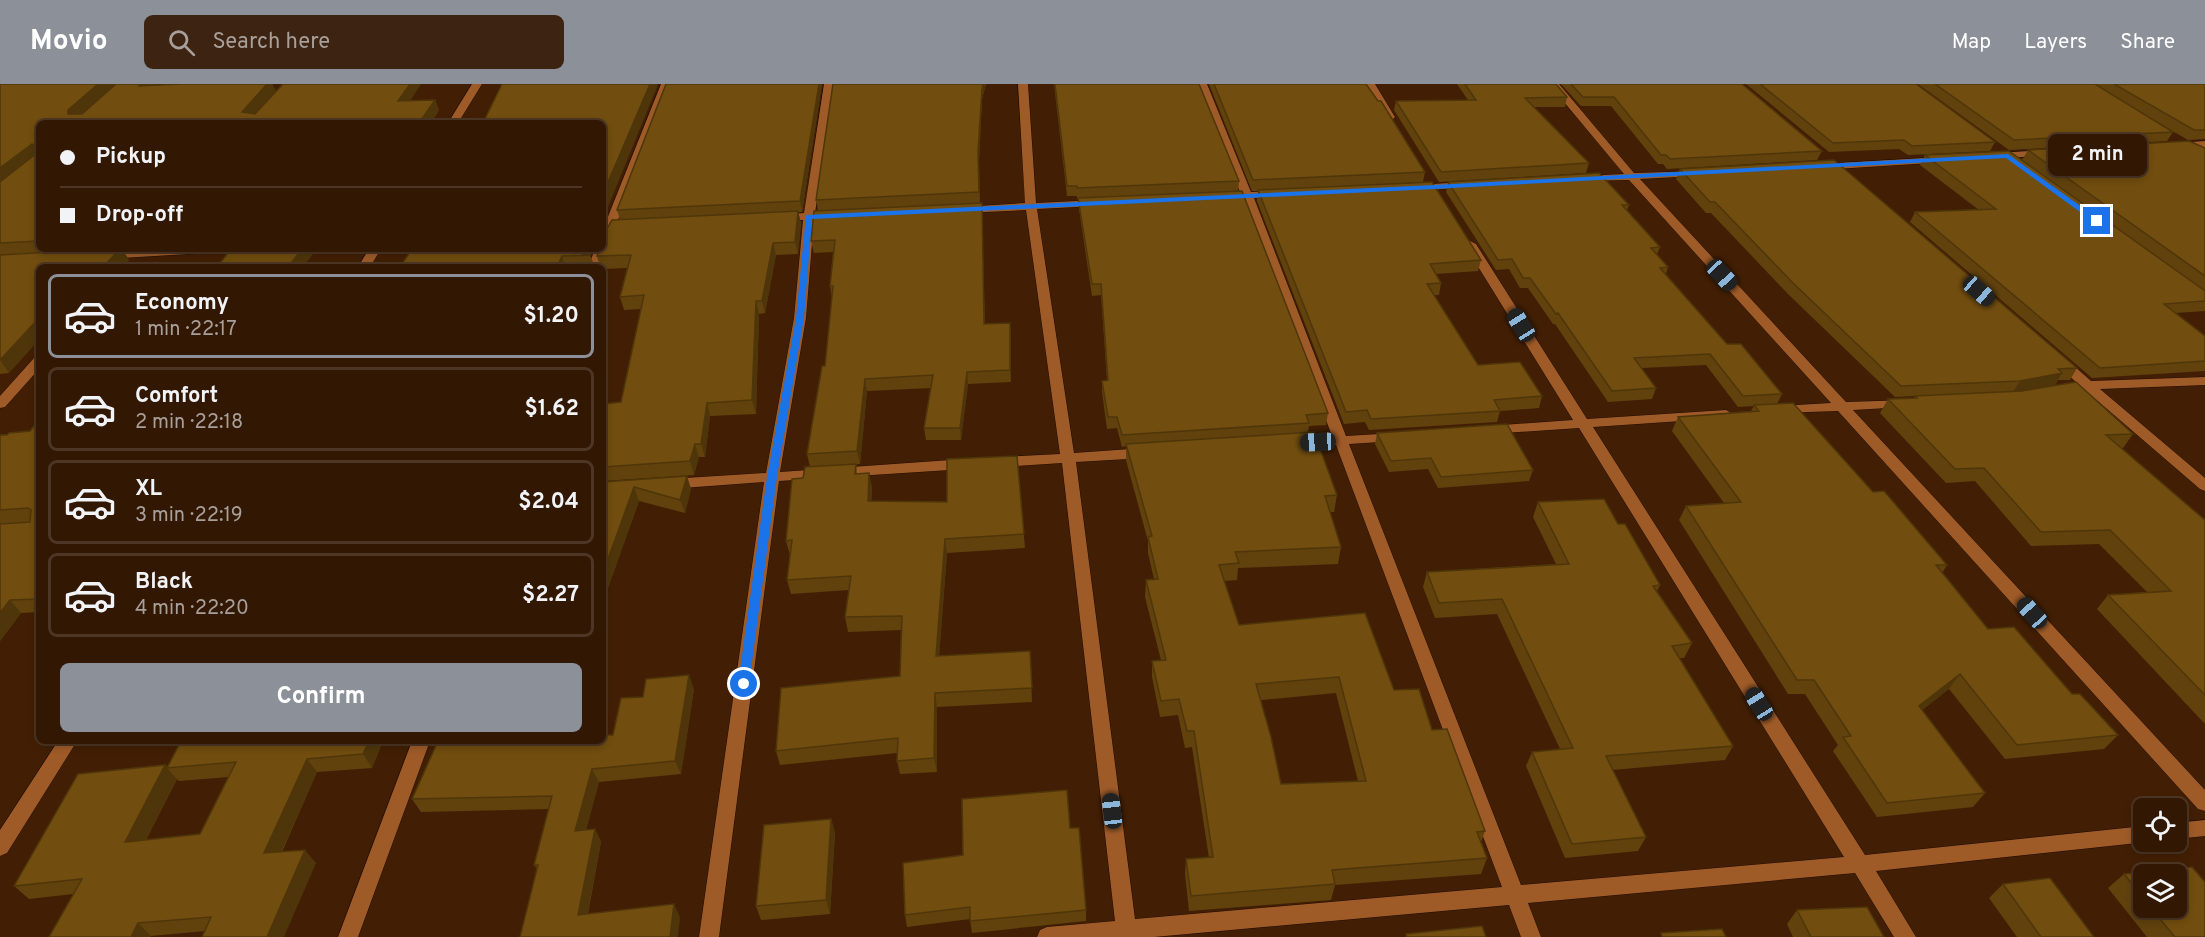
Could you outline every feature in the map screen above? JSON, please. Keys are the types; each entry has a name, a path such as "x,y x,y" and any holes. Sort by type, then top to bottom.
{"street":[{"path":"455,120 477,84"},
{"path":"611,226 666,84"},
{"path":"709,937 772,477 800,318 809,217 829,84"},
{"path":"1023,84 1031,206 1068,457 1127,933"},
{"path":"1202,84 1247,195 1531,937"},
{"path":"1370,84 1399,131"},
{"path":"1554,84 1631,176 1844,406 2205,803"},
{"path":"2175,139 2205,156"},
{"path":"1989,142 2026,169"},
{"path":"2162,146 2205,144"},
{"path":"1817,152 1853,182"},
{"path":"1984,157 2055,153"},
{"path":"1811,167 1950,159"},
{"path":"1423,168 1437,192"},
{"path":"1573,179 1703,172"},
{"path":"1399,189 1437,192 1481,184"},
{"path":"1213,197 1294,193"},
{"path":"949,210 1111,202"},
{"path":"774,218 844,215"},
{"path":"1459,226 1906,937"},
{"path":"91,256 139,252"},
{"path":"128,264 139,252"},
{"path":"2051,354 2205,486"},
{"path":"0,404 36,364"},
{"path":"2045,392 2088,385 2205,381"},
{"path":"1761,412 1923,403"},
{"path":"1479,431 1738,413"},
{"path":"1281,444 1410,436"},
{"path":"659,485 1163,452"},
{"path":"0,848 66,744"},
{"path":"348,937 420,744"},
{"path":"2187,830 2205,828"},
{"path":"1047,937 1127,933 1860,864 2133,835"}],"building":[{"path":"0,84 98,84 68,110 68,114 82,114 116,84 141,84 139,86 267,84 242,112 255,114 283,84 410,84 398,101 435,100 421,120 36,120 36,241 0,243 0,182 33,156 34,146 32,144 0,168"},
{"path":"502,84 650,84 606,187 606,120 484,120"},
{"path":"666,84 819,84 800,201 617,210"},
{"path":"833,84 983,84 978,152 979,192 816,200"},
{"path":"1055,84 1199,84 1239,181 1077,188 1077,186 1067,186"},
{"path":"1214,84 1366,84 1378,101 1381,101 1425,172 1253,180"},
{"path":"1465,84 1556,84 1567,97 1525,98 1589,163 1441,172 1396,101 1476,100"},
{"path":"1571,84 1742,84 1822,151 1670,159 1666,155 1661,155 1614,97 1583,97"},
{"path":"1760,84 1916,84 1995,142 1912,146 1904,140 1833,143"},
{"path":"1935,84 2095,84 2173,132 2014,140"},
{"path":"2114,84 2205,84 2205,130 2194,130"},
{"path":"2189,141 2205,148 2205,276 2028,150"},
{"path":"2009,151 2205,291 2205,301 2164,304 2205,336 2205,361 2100,368 1915,212 1996,209 1925,155"},
{"path":"1834,160 2077,368 2058,369 2062,373 2020,381 1901,386 1793,283 1715,202 1710,202 1680,169"},
{"path":"1599,173 1629,205 1622,205 1660,247 1651,248 1668,267 1660,268 1727,344 1741,344 1782,394 1743,396 1710,354 1634,358 1656,388 1612,391 1558,313 1556,314 1530,278 1523,278 1512,259 1498,260 1448,182"},
{"path":"1432,182 1481,260 1430,264 1441,283 1427,284 1478,365 1520,362 1542,396 1494,400 1500,411 1371,419 1367,410 1346,412 1258,190"},
{"path":"1242,191 1328,413 1306,415 1309,423 1122,435 1117,417 1108,417 1102,381 1108,380 1101,284 1092,284 1078,198"},
{"path":"982,203 984,324 1010,323 1010,370 967,372 960,428 924,428 933,375 865,379 857,451 807,454 822,366 825,366 835,240 811,241 814,211"},
{"path":"798,211 795,242 773,243 762,301 756,301 752,400 707,403 701,444 695,444 690,461 606,467 606,404 621,402 644,295 620,297 631,255 597,256 599,252 606,252 606,230 612,220"},
{"path":"117,252 106,264 36,264 36,321 0,360 0,255"},
{"path":"229,252 300,252 290,264 219,264"},
{"path":"410,252 581,252 583,255 591,255 562,256 558,264 402,264"},
{"path":"2076,382 2133,434 2106,435 2205,520 2205,695 2108,595 2171,591 2110,530 2041,532 1984,468 1955,469 1888,399 2022,391"},
{"path":"1793,403 1873,492 1884,491 1947,565 1936,565 1988,629 2014,627 2072,694 2080,694 2118,735 2017,745 1960,674 1919,706 1985,793 1887,803 1843,737 1851,736 1814,680 1797,680 1686,506 1741,502 1678,417 1759,411 1754,405"},
{"path":"36,424 36,599 10,600 0,613 0,524 30,522 31,510 28,508 0,510 0,435 30,431"},
{"path":"1507,424 1533,470 1441,477 1431,458 1391,461 1377,433"},
{"path":"1314,432 1337,495 1325,496 1341,547 1235,552 1239,563 1219,565 1239,625 1365,613 1394,690 1419,689 1432,730 1447,729 1485,831 1477,832 1487,858 1332,870 1335,884 1191,896 1186,859 1213,857 1194,731 1187,731 1179,699 1161,701 1152,661 1166,660 1146,580 1158,579 1148,537 1152,536 1126,444","holes":["1339,677 1366,781 1281,784 1256,684"]},
{"path":"1017,456 1024,534 945,539 936,656 1030,651 1032,688 935,693 934,758 897,761 898,738 776,751 781,688 900,676 902,616 845,617 851,576 787,580 792,540 786,541 792,479 803,478 805,467 856,464 855,474 869,473 868,501 947,502 947,459"},
{"path":"687,476 680,500 634,487 606,565 606,482"},
{"path":"1604,499 1618,524 1625,524 1660,585 1653,586 1692,643 1672,646 1733,746 1606,756 1646,837 1572,844 1532,752 1573,748 1502,599 1439,603 1427,572 1569,564 1538,502"},
{"path":"689,675 675,761 592,769 575,831 595,829 578,915 674,904 670,937 520,937 538,865 534,865 552,796 412,799 437,744 606,744 606,735 613,735 621,698 643,697 646,679"},
{"path":"179,744 368,744 363,754 307,759 264,853 305,850 267,937 202,937 211,917 138,923 131,937 49,937 82,879 14,886 78,774 165,765 125,842 200,834 236,762 167,768"},
{"path":"1067,790 1070,828 1079,828 1086,910 970,921 970,907 905,915 903,863 963,855 962,799"},
{"path":"831,819 826,900 756,906 764,825"},
{"path":"2192,867 2205,882 2205,937 2175,937 2159,918 2187,918 2187,868"},
{"path":"2133,873 2133,885 2124,874"},
{"path":"2050,878 2094,937 2041,937 2003,884"},
{"path":"1867,907 1884,937 1811,937 1797,910"},
{"path":"1482,926 1486,937 1407,937 1406,934"},
{"path":"1722,929 1726,937 1662,937 1661,933"}],"route":[{"path":"744,684 772,477 800,318 809,217 2008,156 2097,221"}]}
